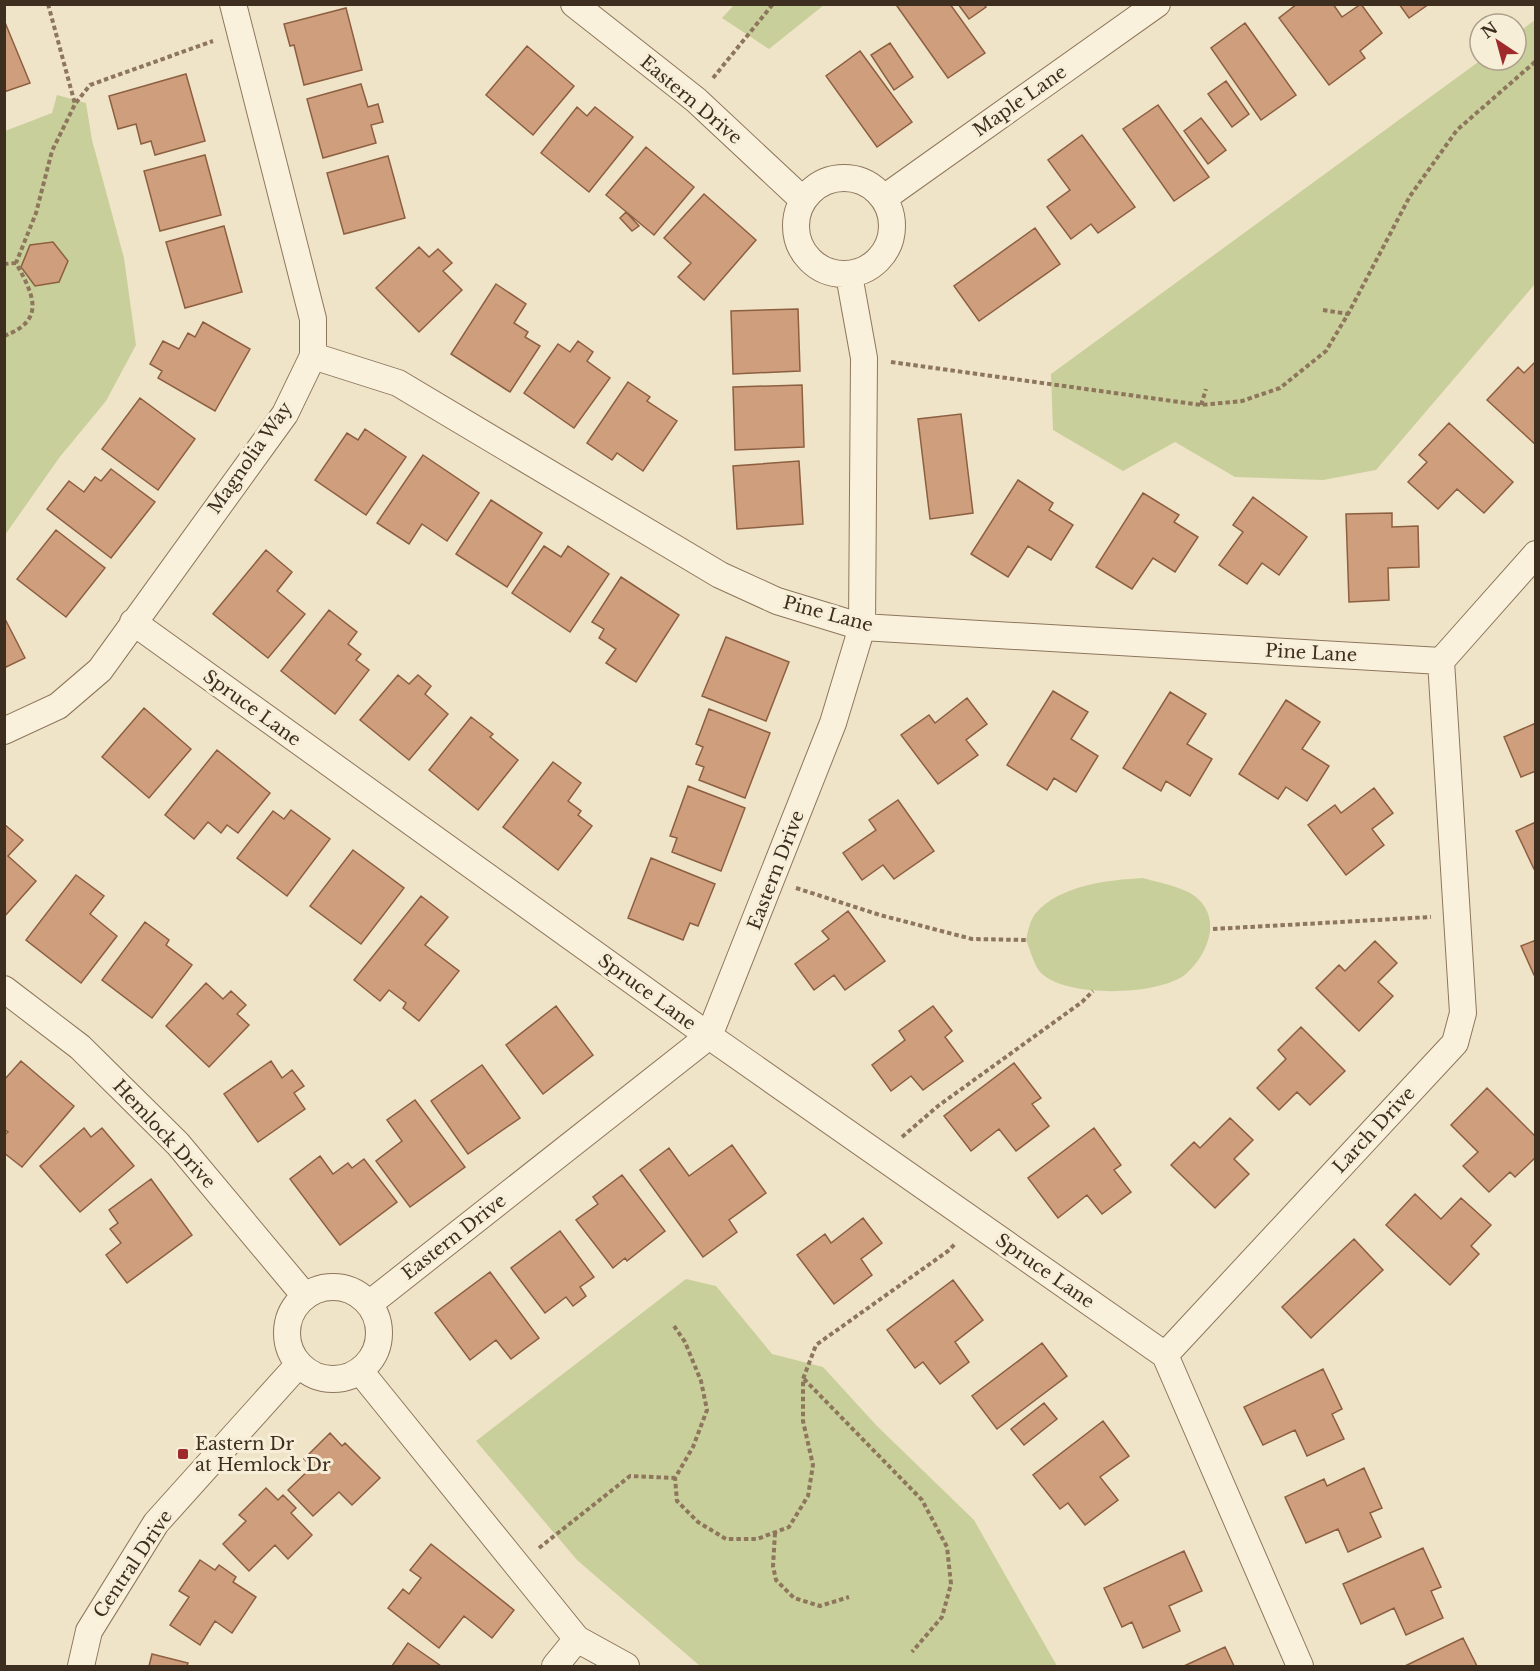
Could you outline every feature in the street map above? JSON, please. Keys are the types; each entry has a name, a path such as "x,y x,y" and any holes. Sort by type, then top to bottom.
{"street":[{"name":"Magnolia Way","path":"4,731 58,706 100,670 285,414 313,356 313,319 233,4"},
{"name":"Eastern Drive","path":"574,4 696,100 803,200"},
{"name":"Maple Lane","path":"884,198 1157,4"},
{"path":"853,178 870,185 884,198 891,215 892,234 885,252 872,266 849,275 835,274 817,267 804,254 796,236 796,217 803,200 816,186 834,179 853,178"},
{"name":"Eastern Drive","path":"369,1304 709,1036 833,723 862,627 864,358 849,275"},
{"name":"Pine Lane","path":"313,356 398,383 720,575 777,601 862,627 1441,661"},
{"path":"1441,661 1536,554"},
{"name":"Spruce Lane","path":"133,622 709,1036 1165,1355"},
{"name":"Larch Drive","path":"1165,1355 1455,1043 1463,1012 1441,661"},
{"name":"Hemlock Drive","path":"4,989 80,1047 178,1144 305,1296"},
{"path":"332,1287 352,1291 369,1304 377,1317 380,1331 378,1347 371,1360 360,1371 335,1379 315,1375 299,1364 291,1352 288,1329 295,1307 305,1296 332,1287"},
{"path":"1165,1355 1300,1666"},
{"name":"Central Drive","path":"81,1666 89,1631 156,1523 299,1364"},
{"path":"360,1371 577,1639 626,1666"},
{"path":"555,1666 577,1639"}],"path":[{"path":"48,4 75,104"},
{"path":"696,100 773,4"},
{"path":"4,336 18,331 35,306 32,293 16,263 36,213 52,151 75,104 90,85 239,32"},
{"path":"864,358 1201,405 1242,401 1281,388 1326,351 1410,196 1457,130 1536,61"},
{"path":"4,264 16,263"},
{"path":"1323,310 1348,314"},
{"path":"1201,405 1206,389"},
{"path":"772,881 869,912 972,939 1026,940"},
{"path":"1213,929 1458,915"},
{"path":"881,1155 938,1106 1082,1002 1093,991"},
{"path":"674,1326 685,1342 701,1380 707,1410 693,1447 675,1478 677,1501 698,1522 726,1539 757,1539 775,1533 789,1527 808,1496 813,1464 803,1421 803,1379 816,1345 948,1251 975,1222"},
{"path":"803,1379 922,1500 947,1546 951,1584 942,1617 912,1652"},
{"path":"517,1565 630,1476 675,1478"},
{"path":"775,1533 773,1566 776,1580 794,1598 820,1606 849,1597"}],"green space":[{"path":"734,5 824,5 769,49 722,18"},
{"path":"1535,20 1535,284 1376,470 1323,480 1235,477 1175,442 1123,471 1053,430 1051,374 1468,69 1468,72 1528,72 1528,25"},
{"path":"57,95 86,103 92,140 124,258 136,345 106,401 59,458 5,535 5,131 52,113"},
{"path":"1143,878 1186,891 1206,908 1210,919 1207,942 1195,965 1186,974 1155,987 1113,991 1070,987 1053,981 1041,973 1034,962 1026,940 1036,913 1058,896 1071,890 1115,880"},
{"path":"686,1279 716,1286 772,1354 823,1367 877,1426 974,1520 1057,1666 700,1666 577,1560 476,1441"}],"building":[{"path":"899,4 950,4 985,53 948,78 897,6"},
{"path":"958,4 984,4 986,7 969,19"},
{"path":"1297,4 1333,4 1342,17 1361,4 1382,33 1360,51 1365,58 1329,85 1279,18"},
{"path":"1399,4 1429,4 1409,18"},
{"path":"346,8 362,70 304,85 294,45 290,46 284,24"},
{"path":"4,20 30,83 4,92"},
{"path":"1245,23 1296,95 1261,120 1211,48"},
{"path":"890,43 913,77 894,90 871,55"},
{"path":"527,46 574,86 533,135 486,95"},
{"path":"860,51 912,122 877,147 826,76"},
{"path":"186,74 205,141 155,155 151,141 141,144 136,124 118,129 109,96"},
{"path":"1226,81 1249,114 1232,127 1208,94"},
{"path":"361,84 368,107 378,104 383,122 371,125 376,143 323,158 307,99"},
{"path":"1158,105 1209,177 1174,201 1123,129"},
{"path":"577,107 587,116 595,107 633,137 589,192 541,153"},
{"path":"1201,118 1226,150 1208,164 1184,131"},
{"path":"1082,135 1135,207 1098,233 1091,224 1071,239 1047,207 1070,190 1048,160"},
{"path":"646,147 694,187 654,235 606,195"},
{"path":"205,155 221,215 160,231 144,171"},
{"path":"388,156 405,218 344,234 327,173"},
{"path":"704,194 756,240 704,300 678,277 691,263 664,238"},
{"path":"626,212 639,226 632,231 620,218"},
{"path":"224,226 242,292 185,308 166,242"},
{"path":"1035,228 1060,264 979,321 954,286"},
{"path":"53,242 68,261 59,282 35,286 21,267 30,245"},
{"path":"419,247 429,257 438,249 452,263 443,271 462,290 419,332 376,288"},
{"path":"496,284 526,304 514,323 528,332 525,337 540,346 510,392 451,354"},
{"path":"798,309 800,371 733,374 731,311"},
{"path":"203,322 250,349 215,411 158,378 162,371 150,364 163,341 179,349 188,333 195,337"},
{"path":"578,341 593,352 587,361 610,378 574,428 524,393 558,344 570,352"},
{"path":"1536,361 1536,445 1487,400 1518,367 1524,373"},
{"path":"628,382 650,397 647,401 677,421 643,471 617,453 612,460 587,443"},
{"path":"802,385 804,447 735,450 733,387"},
{"path":"140,398 195,439 158,490 102,449"},
{"path":"961,414 973,513 930,519 918,419"},
{"path":"1449,423 1513,482 1484,513 1457,489 1438,509 1408,482 1427,462 1419,455"},
{"path":"365,429 406,457 366,515 315,480 347,433 358,440"},
{"path":"423,455 479,493 447,541 422,524 409,544 377,523"},
{"path":"799,461 803,524 737,529 733,466"},
{"path":"111,469 155,502 111,558 47,509 69,481 84,492 95,477 101,481"},
{"path":"1018,480 1053,503 1049,510 1073,525 1051,560 1028,546 1008,577 971,554"},
{"path":"1143,493 1179,515 1174,522 1198,537 1175,572 1153,558 1132,589 1096,567"},
{"path":"1253,497 1307,537 1279,575 1262,563 1247,584 1219,565 1243,532 1233,525"},
{"path":"491,500 542,533 507,587 456,554"},
{"path":"1392,513 1392,527 1418,526 1419,567 1388,568 1389,600 1349,602 1346,514"},
{"path":"56,530 105,568 66,617 17,579"},
{"path":"544,546 561,557 568,546 609,574 570,632 512,593"},
{"path":"266,550 292,572 277,591 305,614 268,658 213,614"},
{"path":"621,577 679,615 636,682 606,663 616,649 599,638 604,629 592,622"},
{"path":"329,610 357,632 348,644 361,654 356,660 369,670 335,714 281,671"},
{"path":"4,617 25,658 4,668"},
{"path":"726,637 789,662 766,721 702,696"},
{"path":"398,675 409,684 418,675 431,686 425,694 448,714 409,760 360,720"},
{"path":"1053,691 1088,712 1071,739 1098,756 1076,792 1054,778 1047,790 1007,765"},
{"path":"1170,692 1206,714 1187,744 1212,759 1190,796 1166,781 1161,791 1123,768"},
{"path":"967,698 987,724 966,740 978,755 938,784 901,735 929,715 935,723"},
{"path":"1286,700 1320,722 1302,749 1329,766 1307,801 1286,787 1278,799 1239,774"},
{"path":"144,708 191,749 149,798 102,757"},
{"path":"709,709 770,733 745,798 699,780 704,767 696,764 703,747 696,744"},
{"path":"471,717 493,734 490,737 518,760 478,810 429,770"},
{"path":"1536,723 1536,771 1521,777 1504,737"},
{"path":"217,750 270,793 238,833 227,825 221,833 208,822 194,839 165,815"},
{"path":"553,762 581,783 568,801 581,811 578,815 592,826 558,870 503,827"},
{"path":"688,786 745,808 721,871 672,852 677,838 670,836"},
{"path":"1374,788 1393,813 1372,829 1384,845 1346,875 1308,825 1335,805 1341,813"},
{"path":"898,800 934,851 894,879 883,865 862,880 843,853 876,830 869,820"},
{"path":"291,810 330,839 287,896 237,858 273,811 284,819"},
{"path":"1536,822 1536,869 1534,869 1516,831"},
{"path":"4,824 23,840 8,856 36,881 4,917"},
{"path":"353,850 404,888 361,944 310,906"},
{"path":"651,858 715,884 698,926 690,923 683,940 628,918"},
{"path":"76,875 104,896 90,914 117,936 81,983 26,940"},
{"path":"421,896 448,917 425,945 459,971 419,1021 403,1008 406,1003 389,990 380,1001 354,980"},
{"path":"848,911 885,961 845,990 834,975 814,990 795,964 829,939 822,931"},
{"path":"145,922 169,940 166,945 192,965 152,1018 102,980"},
{"path":"1536,940 1536,975 1534,975 1521,946"},
{"path":"1375,941 1397,963 1378,982 1393,996 1359,1031 1316,988 1339,965 1345,971"},
{"path":"206,983 223,999 231,991 246,1005 237,1014 249,1025 209,1067 166,1026"},
{"path":"556,1006 593,1055 543,1094 506,1045"},
{"path":"933,1006 952,1031 945,1037 963,1061 923,1090 911,1076 891,1091 872,1065 905,1040 899,1031"},
{"path":"1301,1027 1345,1071 1310,1105 1297,1092 1279,1110 1257,1088 1286,1059 1278,1050"},
{"path":"21,1061 74,1106 22,1167 4,1153 4,1135 8,1132 4,1129 4,1080"},
{"path":"271,1061 282,1078 292,1070 304,1086 294,1093 305,1109 258,1142 224,1094"},
{"path":"1014,1063 1041,1098 1032,1104 1049,1126 1016,1151 999,1129 971,1151 944,1116"},
{"path":"482,1065 520,1118 468,1154 431,1101"},
{"path":"1487,1088 1536,1137 1536,1157 1515,1177 1510,1172 1489,1192 1463,1166 1478,1152 1451,1125"},
{"path":"415,1100 465,1167 410,1207 376,1161 402,1141 387,1120"},
{"path":"1230,1118 1253,1140 1234,1159 1249,1174 1215,1208 1171,1165 1194,1142 1200,1148"},
{"path":"84,1128 91,1137 102,1128 134,1166 80,1212 40,1166"},
{"path":"1094,1128 1121,1165 1114,1170 1131,1192 1102,1214 1087,1195 1058,1218 1028,1178"},
{"path":"732,1145 766,1193 729,1220 737,1232 703,1257 640,1170 669,1148 689,1176"},
{"path":"320,1156 333,1174 348,1163 352,1168 364,1159 397,1202 340,1245 290,1179"},
{"path":"622,1175 665,1231 627,1261 625,1258 613,1268 576,1220 598,1204 593,1197"},
{"path":"151,1179 192,1235 127,1283 106,1255 121,1243 110,1229 118,1223 109,1210"},
{"path":"1415,1194 1441,1219 1461,1198 1491,1225 1471,1246 1479,1254 1450,1285 1386,1225"},
{"path":"863,1218 882,1243 861,1259 872,1275 834,1304 797,1255 825,1234 831,1243"},
{"path":"560,1231 594,1277 580,1287 586,1296 573,1306 566,1297 545,1313 511,1268"},
{"path":"1354,1239 1383,1270 1311,1338 1282,1307"},
{"path":"490,1272 539,1338 511,1359 496,1340 470,1360 435,1313"},
{"path":"953,1280 983,1320 955,1342 969,1362 940,1384 923,1362 915,1368 887,1330"},
{"path":"1042,1343 1067,1376 997,1429 972,1396"},
{"path":"1323,1369 1342,1409 1332,1414 1344,1439 1307,1456 1295,1430 1263,1445 1244,1407"},
{"path":"1044,1403 1057,1419 1024,1445 1011,1429"},
{"path":"1103,1421 1129,1456 1100,1477 1118,1500 1085,1525 1068,1503 1060,1509 1033,1475"},
{"path":"330,1433 342,1446 345,1443 380,1478 352,1505 339,1492 313,1516 288,1490 312,1467 304,1459"},
{"path":"1364,1468 1382,1508 1370,1513 1381,1537 1348,1552 1338,1529 1306,1543 1285,1497 1324,1479 1327,1486"},
{"path":"266,1488 278,1500 283,1495 296,1508 291,1513 312,1535 288,1559 275,1545 249,1571 223,1544 246,1521 239,1515"},
{"path":"431,1544 514,1610 492,1638 464,1616 439,1648 388,1608 403,1589 409,1594 421,1578 410,1570"},
{"path":"1423,1548 1441,1587 1431,1591 1443,1618 1406,1635 1394,1608 1361,1624 1343,1584"},
{"path":"1184,1551 1202,1591 1169,1606 1180,1631 1143,1648 1132,1622 1122,1627 1104,1588"},
{"path":"200,1560 215,1570 219,1565 236,1577 233,1582 256,1597 232,1633 215,1621 200,1645 170,1625 189,1597 179,1591"},
{"path":"1463,1638 1477,1666 1405,1666"},
{"path":"408,1643 441,1666 392,1666"},
{"path":"1225,1647 1234,1666 1184,1666"},
{"path":"152,1654 188,1663 187,1666 149,1666"}],"place":[{"name":"Eastern Dr at Hemlock Dr","path":"183,1454"}]}
